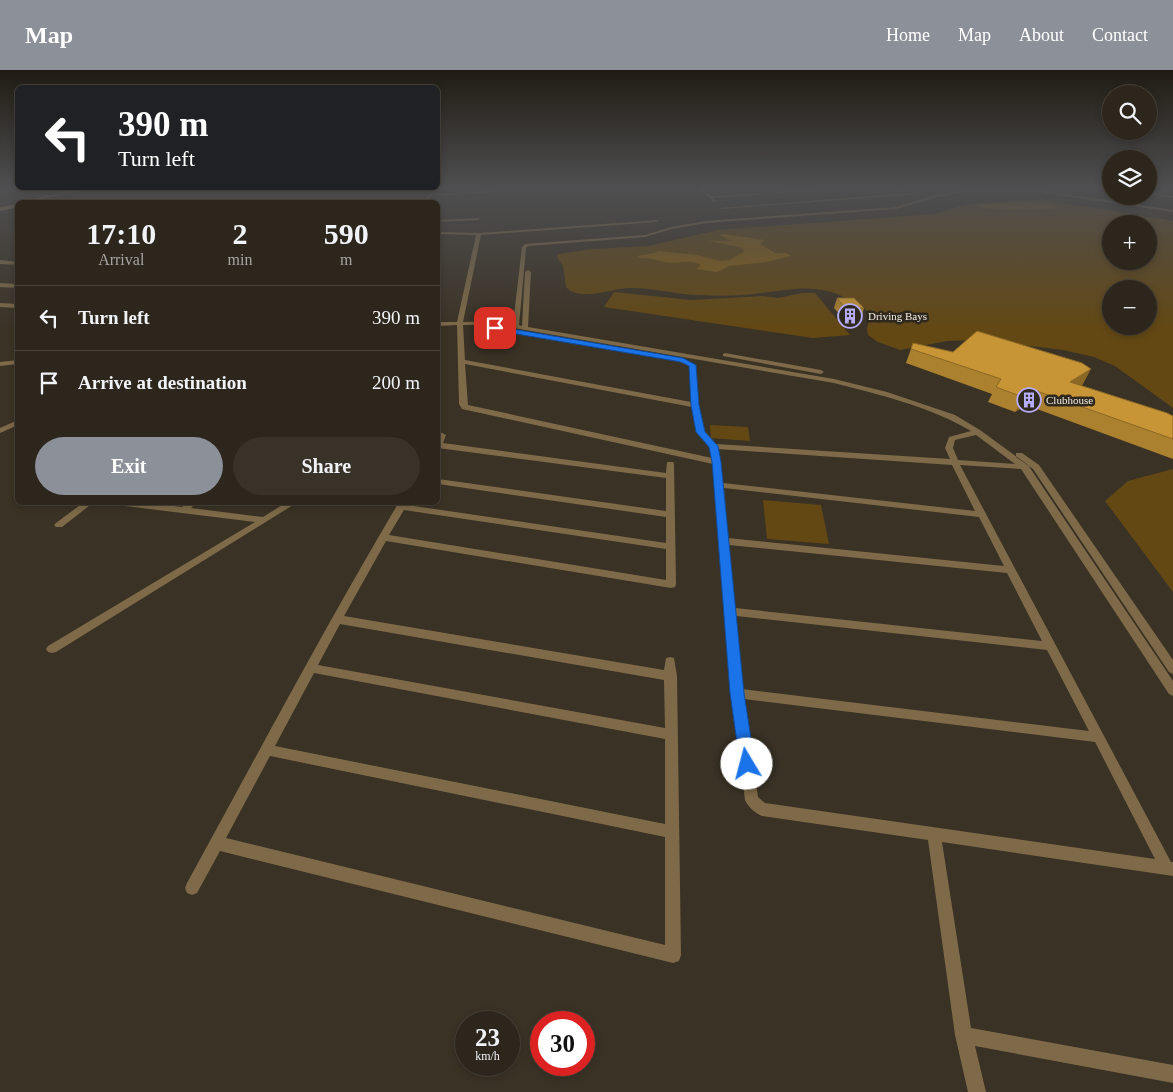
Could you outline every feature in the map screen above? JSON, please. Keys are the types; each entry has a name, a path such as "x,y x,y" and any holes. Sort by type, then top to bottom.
{"street":[{"path":"479,235 460,322 463,404 469,408 717,462"},
{"path":"521,324 529,246 528,235"},
{"path":"529,246 645,238 657,235"},
{"path":"521,324 529,246"},
{"path":"0,262 15,264"},
{"path":"0,285 15,286"},
{"path":"0,300 15,301"},
{"path":"0,305 15,306"},
{"path":"440,320 521,324 842,376 949,411 987,432 1036,467 1173,669"},
{"path":"440,324 460,322 690,363 692,365 695,405 701,432 713,446 717,462 737,693 752,800 757,806 762,809 934,836 1170,869"},
{"path":"724,358 834,380 944,414 977,432 1024,466 1173,691"},
{"path":"462,361 695,405"},
{"path":"0,364 15,362"},
{"path":"0,431 15,424"},
{"path":"977,432 952,439 949,448 955,462 980,514 1012,570 1098,737 1170,869"},
{"path":"440,445 671,476"},
{"path":"713,446 1036,467"},
{"path":"383,538 671,584 670,464"},
{"path":"440,482 671,515"},
{"path":"719,485 980,514"},
{"path":"58,526 86,505"},
{"path":"139,505 264,520"},
{"path":"183,511 190,505"},
{"path":"52,649 289,505"},
{"path":"192,888 336,619 402,505 671,547"},
{"path":"724,541 1012,570"},
{"path":"729,611 1050,646"},
{"path":"336,619 670,676"},
{"path":"216,843 673,955 670,661"},
{"path":"310,668 671,735"},
{"path":"737,693 1098,737"},
{"path":"266,750 672,832"},
{"path":"934,836 964,1035 977,1092"},
{"path":"964,1035 1173,1074"}],"shaded area":[{"path":"698,235 1102,235 1102,270 1157,270 1157,235 1173,235 1173,408 1115,366 1094,357 1063,350 980,340 947,341 900,350 878,342 868,335 867,328 870,317 864,308 857,303 828,291 793,289 748,295 714,296 628,288 578,294 566,287 563,266 557,257 558,254 593,249 649,246"},
{"path":"719,235 764,240 760,244 775,253 786,253 791,256 766,262 729,266 717,272 696,269 701,265 692,262 670,263 637,256 658,251 697,255 720,261 730,260 745,251 740,247 708,241 732,241"},
{"path":"614,292 691,300 763,296 778,298 802,293 815,293 850,335 813,338 604,307"},
{"path":"710,425 748,427 750,441 711,438"},
{"path":"1173,469 1173,592 1105,501 1128,481"},
{"path":"763,500 821,505 829,544 767,539"}],"building":[{"path":"837,298 854,298 864,308 845,308"},
{"path":"977,331 1082,363 1091,369 1070,382 1173,416 1173,439 1034,390 1023,397 996,387 1001,379 911,349 913,343 953,352"}],"place":[{"name":"Driving Bays","path":"850,316"},
{"name":"Clubhouse","path":"1029,400"}],"route":[{"path":"495,328 683,360 692,365 695,405 701,432 712,443 717,462 737,693 747,764"}]}
